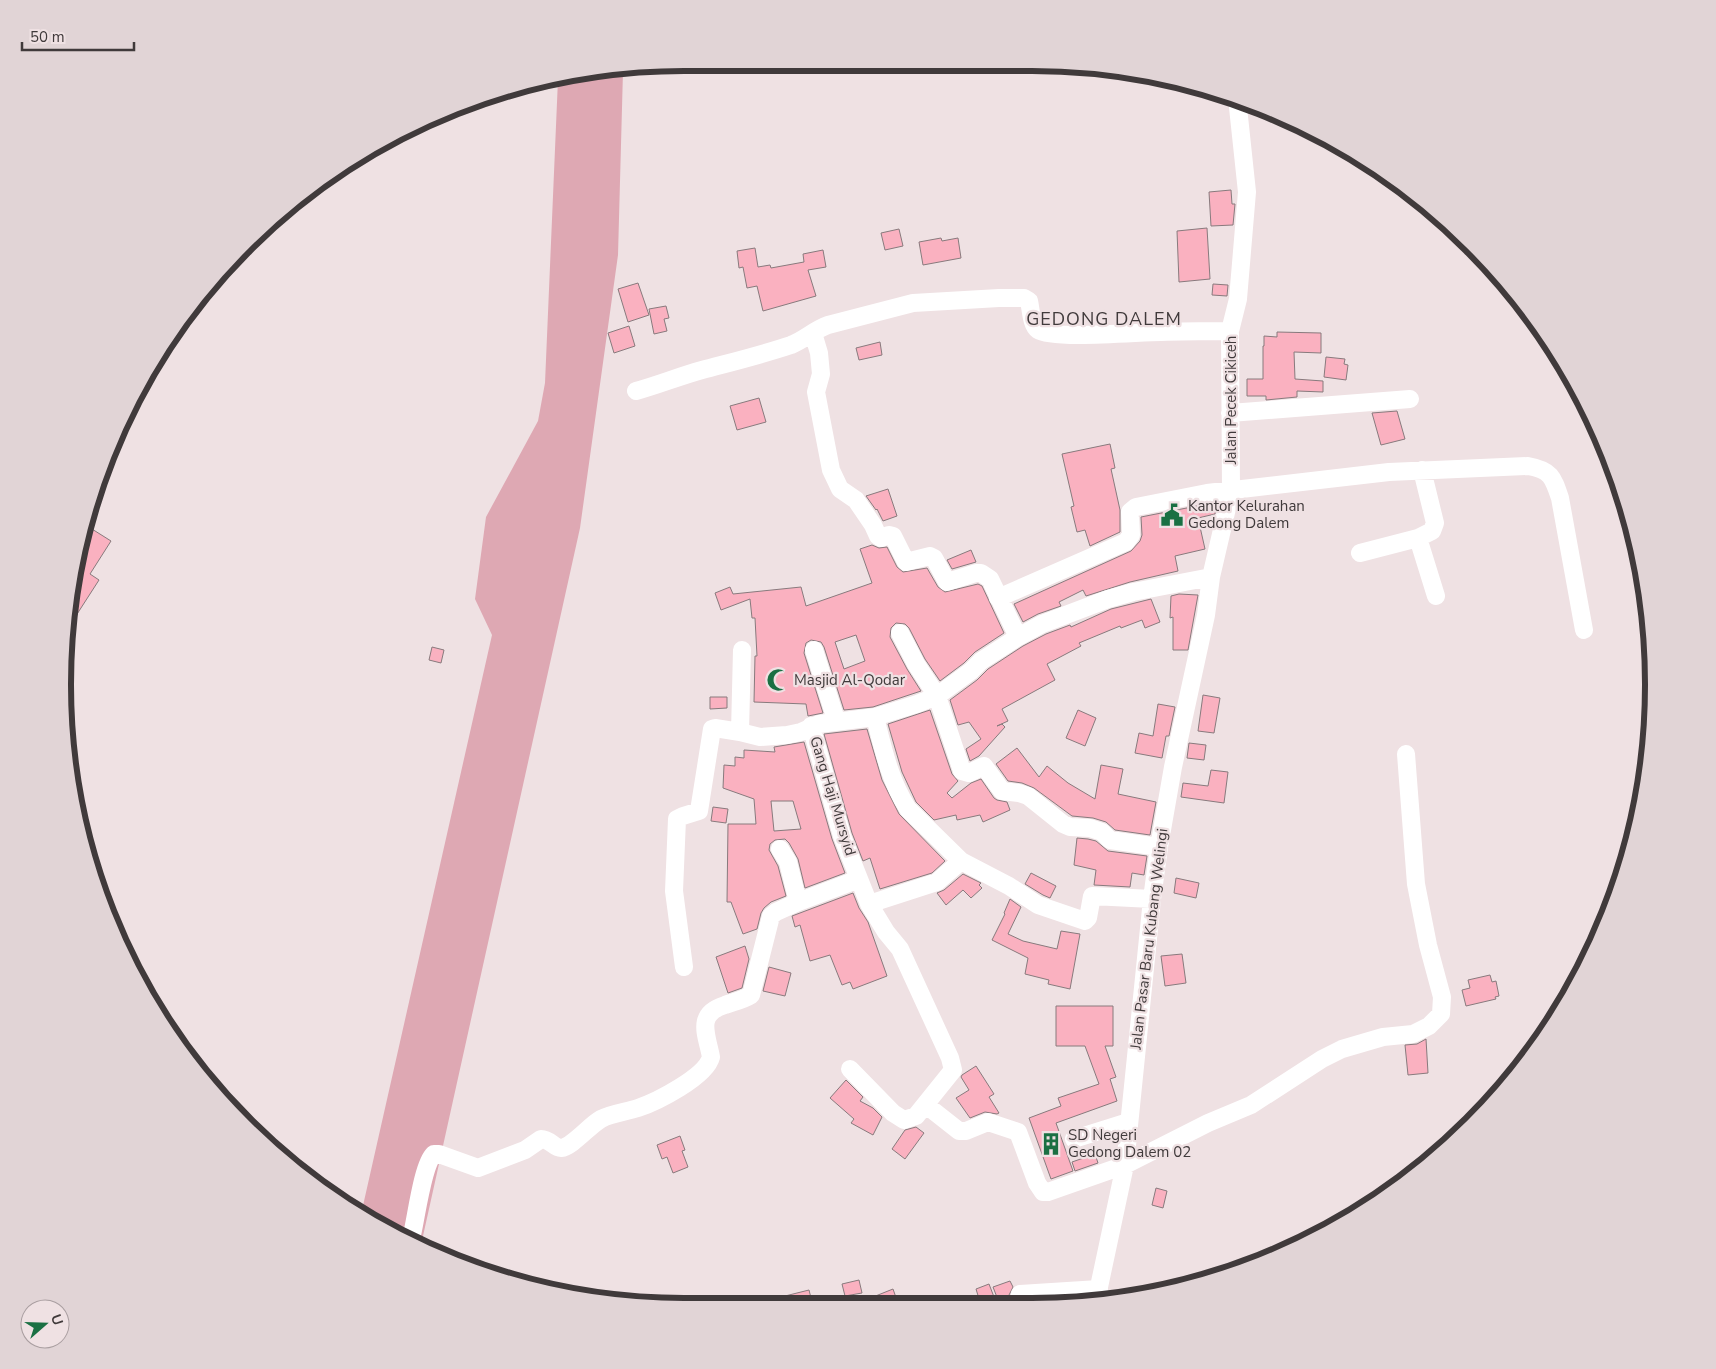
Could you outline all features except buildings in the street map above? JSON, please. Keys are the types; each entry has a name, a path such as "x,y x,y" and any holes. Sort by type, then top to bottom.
{"street":[{"name":"Jalan Pecek Cikiceh","path":"1211,577 1231,491 1230,331 1238,299 1247,192 1238,107"},
{"path":"636,391 702,370 739,362 789,345 828,325 912,303 1024,298 1029,301 1036,328 1039,331 1063,334 1230,331"},
{"path":"812,333 819,353 821,374 816,392 818,404 831,470 840,489 856,500 878,536 881,538 889,534 893,536 906,562 930,556 934,558 947,582 976,573 990,579 1018,638"},
{"path":"1230,413 1410,399"},
{"path":"998,598 1126,542 1131,535 1130,512 1136,507 1207,493 1389,472 1528,466 1545,470 1555,482 1560,498 1584,630"},
{"path":"1360,553 1418,538 1432,531 1435,523 1422,470"},
{"path":"1418,538 1436,596"},
{"name":"Gang Haji Mursyid","path":"850,1069 892,1113 904,1120 913,1118 926,1105 953,1070 900,949 886,932 869,904 834,811 811,726 836,720 875,717 937,696 971,671 981,661 1042,624 1108,599 1151,587 1211,577"},
{"name":"Jalan Pasar Baru Kubang Welingi","path":"1098,1294 1125,1165 1128,1122 1159,847 1173,767 1206,615 1211,577"},
{"path":"900,633 916,664 937,696 962,771 969,773 984,766 1002,791 1019,792 1028,796 1063,824 1070,827 1096,830 1102,832 1110,840 1159,847"},
{"path":"740,732 742,650"},
{"path":"814,650 836,720"},
{"path":"875,717 891,774 903,801 908,809 961,861 1009,886 1038,906 1085,921 1089,916 1092,896 1152,899"},
{"path":"684,967 674,891 677,819 699,811 712,729 740,732 760,737 801,732 811,726"},
{"path":"926,1105 959,1131 966,1131 988,1122 1018,1132 1037,1183 1043,1192 1048,1192 1125,1165 1208,1123 1251,1105 1342,1049 1383,1037 1413,1034 1429,1026 1441,1014 1442,997 1428,945 1416,884 1406,754"},
{"path":"780,849 788,862 798,902"},
{"path":"869,904 937,882 961,861"},
{"path":"412,1234 425,1173 429,1160 434,1154 478,1168 526,1150 541,1138 561,1148 568,1145 600,1120 648,1104 675,1090 699,1073 711,1059 704,1029 706,1019 715,1008 751,995 771,916 798,902 859,879"},
{"path":"1074,1140 1128,1122"},
{"path":"1020,1294 1087,1295"}],"shaded area":[{"path":"623,75 618,255 580,528 422,1239 363,1206 492,635 475,599 486,517 538,421 545,383 558,85"}],"place":[{"name":"Kantor Kelurahan Gedong Dalem","path":"1172,515"},
{"name":"Masjid Al-Qodar","path":"778,680"},
{"name":"SD Negeri Gedong Dalem 02","path":"1051,1144"}],"district":[{"name":"GEDONG DALEM","path":"1104,319"}]}
